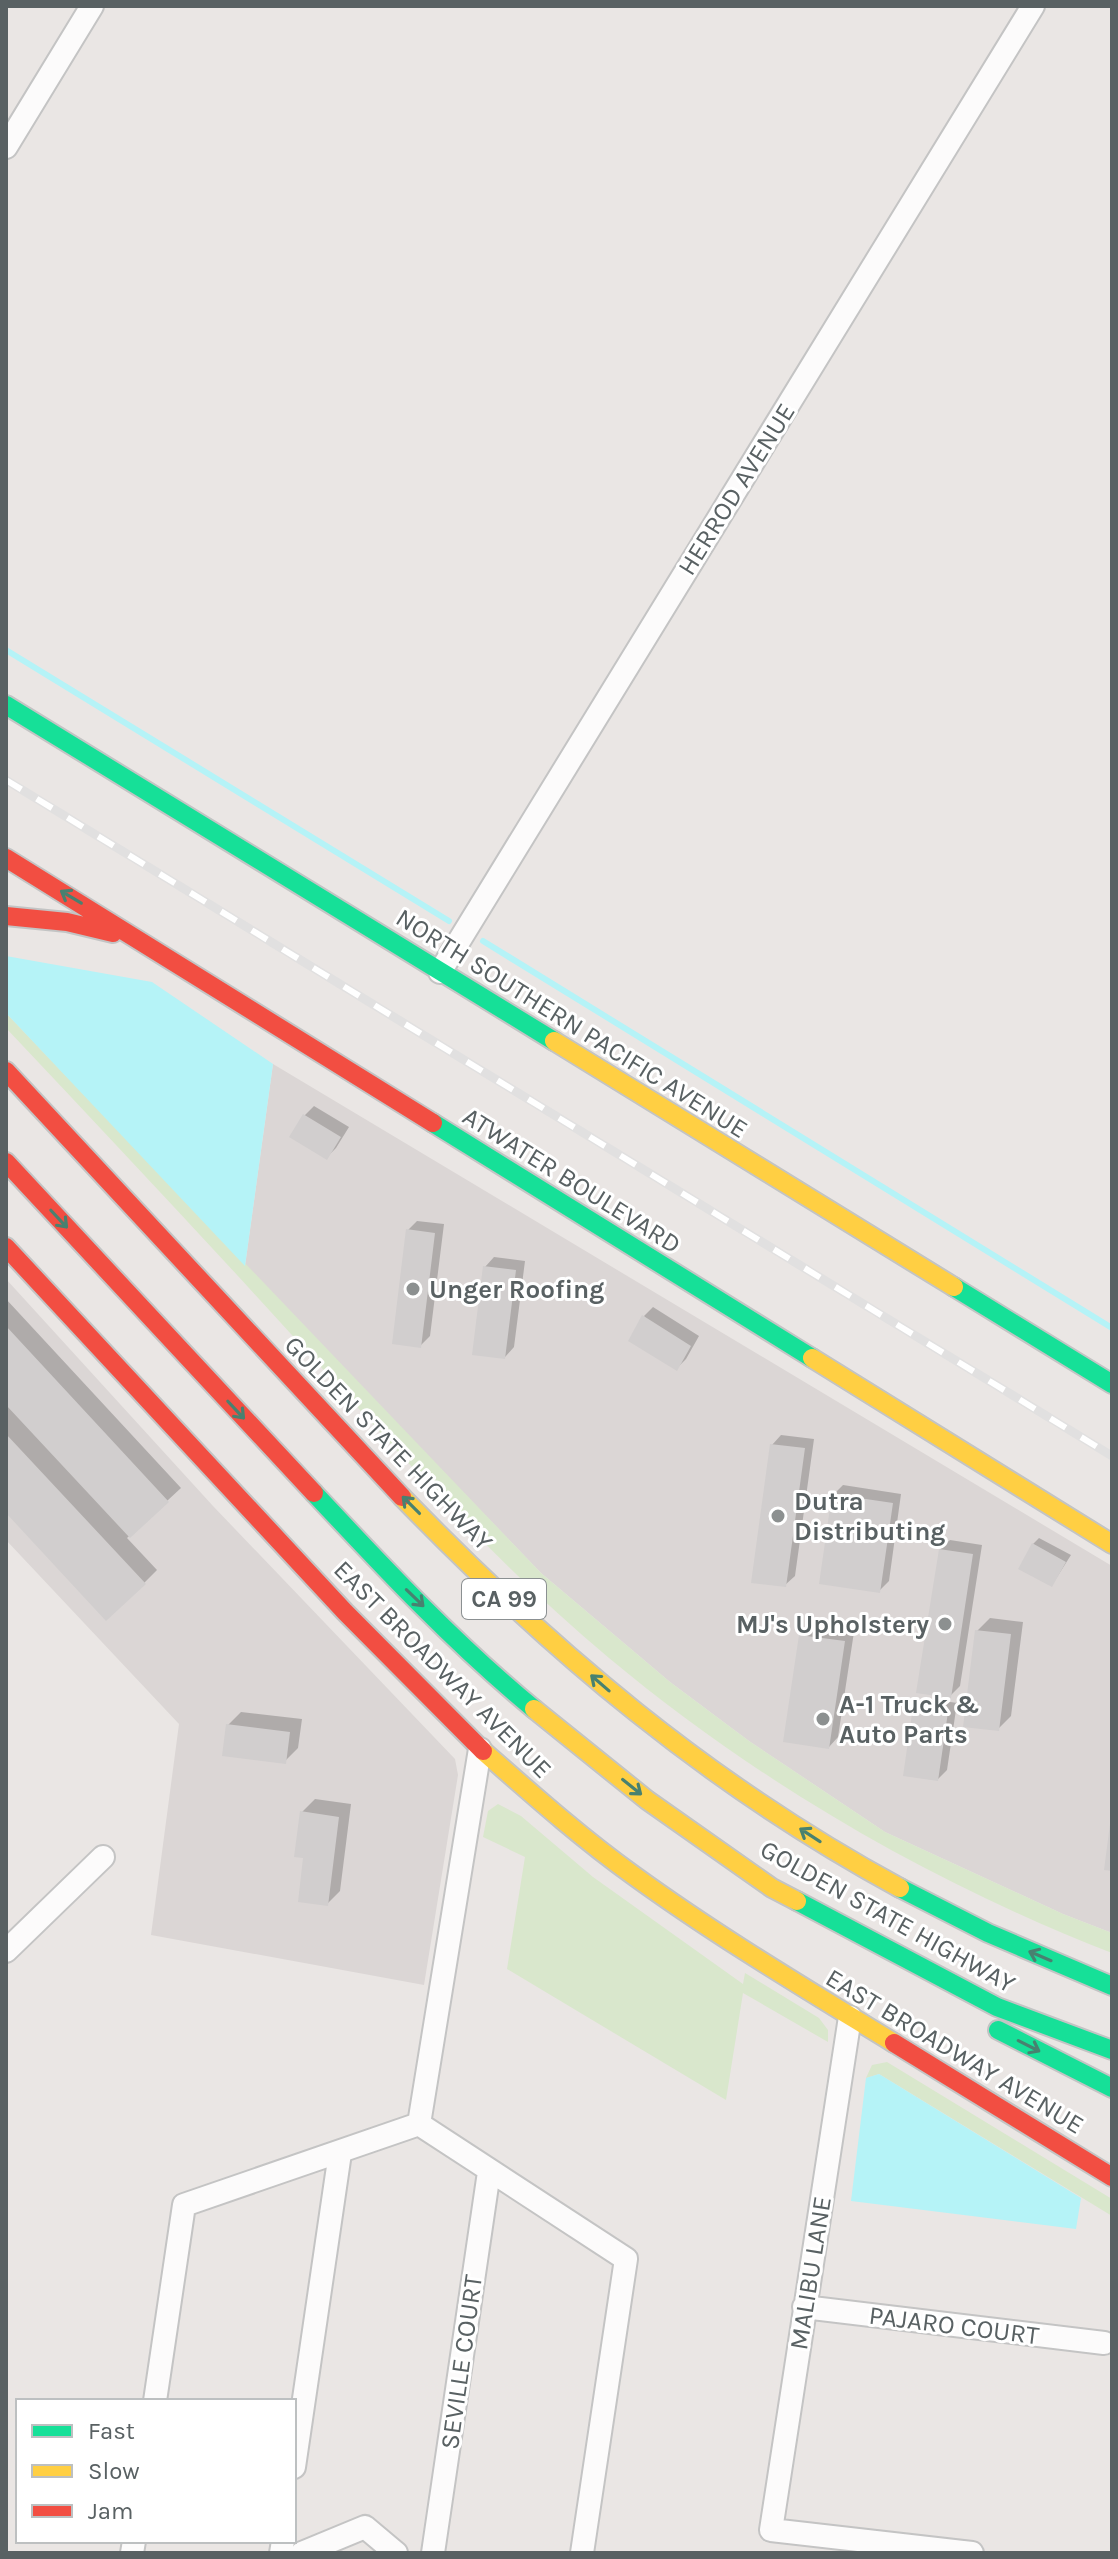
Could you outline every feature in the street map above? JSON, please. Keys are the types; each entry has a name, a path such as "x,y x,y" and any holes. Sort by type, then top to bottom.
{"main road":[{"name":"NORTH SOUTHERN PACIFIC AVENUE","path":"6,705 1112,1384"},
{"name":"ATWATER BOULEVARD","path":"6,858 1112,1544"},
{"path":"6,916 67,922 134,939"},
{"name":"GOLDEN STATE HIGHWAY","path":"6,1071 353,1447 512,1607 644,1721 750,1797 839,1854 1008,1943 1112,1986"},
{"name":"GOLDEN STATE HIGHWAY","path":"6,1162 384,1568 499,1680 647,1800 772,1888 997,2007 1112,2050"},
{"name":"EAST BROADWAY AVENUE","path":"6,1247 345,1612 480,1749 570,1827 632,1875 740,1949 1112,2177"},
{"path":"772,1888 942,1999"},
{"path":"984,2022 1112,2088"}],"street":[{"path":"6,147 92,6"},
{"name":"HERROD AVENUE","path":"440,972 1033,6"},
{"path":"419,2124 480,1749"},
{"path":"6,1951 103,1857"},
{"name":"MALIBU LANE","path":"850,2017 771,2530 972,2553"},
{"path":"155,2399 184,2205 419,2124"},
{"path":"419,2124 626,2259 582,2553"},
{"path":"296,2453 340,2153"},
{"name":"SEVILLE COURT","path":"433,2553 489,2172"},
{"name":"PAJARO COURT","path":"804,2307 1104,2343"},
{"path":"302,2553 365,2527 396,2553"}],"shaded area":[{"path":"273,1064 1112,1566 1112,1933 1063,1914 885,1832 749,1741 670,1682 541,1573 245,1266"},
{"path":"6,1279 213,1506 455,1759 458,1775 424,1985 151,1935 179,1724 6,1540"}],"green space":[{"path":"6,1013 541,1573 670,1682 749,1741 885,1832 1063,1914 1112,1933 1112,1953 978,1895 848,1826 725,1747 609,1658 527,1585 412,1467 6,1028"},
{"path":"498,1804 521,1816 593,1877 743,1984 745,1973 819,2018 828,2030 828,2042 743,1993 726,2100 507,1969 525,1857 483,1837 488,1811"},
{"path":"887,2062 1112,2199 1112,2216 879,2074 866,2078 872,2065"}],"water":[{"path":"6,956 152,982 273,1064 245,1266 6,1013"},
{"path":"879,2074 1081,2198 1076,2229 851,2201 866,2078"}],"building":[{"path":"303,1114 341,1137 327,1160 289,1137"},
{"name":"Unger Roofing","path":"406,1229 435,1233 421,1348 392,1344"},
{"path":"483,1266 516,1270 505,1359 472,1355"},
{"path":"642,1315 691,1346 677,1371 628,1341"},
{"path":"6,1326 169,1502 130,1538 6,1405"},
{"path":"6,1434 146,1584 106,1621 6,1513"},
{"name":"Dutra Distributing","path":"770,1444 805,1448 786,1587 751,1583"},
{"path":"832,1494 893,1503 880,1593 819,1584"},
{"path":"1032,1543 1066,1562 1052,1587 1018,1569"},
{"name":"MJ's Upholstery","path":"939,1549 973,1554 951,1698 916,1693"},
{"path":"975,1630 1011,1634 999,1731 963,1727"},
{"path":"799,1635 845,1641 829,1749 783,1742"},
{"path":"913,1707 948,1712 938,1781 903,1776"},
{"path":"226,1724 290,1732 286,1764 222,1756"},
{"path":"300,1811 339,1817 328,1906 298,1902 303,1858 294,1857"},
{"path":"1112,1824 1112,1871 1104,1870"}],"waterway":[{"path":"6,650 449,921"},
{"path":"483,941 1112,1328"}],"railway":[{"path":"6,780 1112,1456"}],"traffic: fast":[{"path":"6,705 554,1041"},
{"path":"433,1123 812,1358"},
{"path":"954,1287 1112,1384"},
{"path":"314,1493 448,1632 534,1709"},
{"path":"900,1888 988,1933 1112,1986"},
{"path":"797,1901 997,2007 1112,2050"},
{"path":"998,2030 1112,2088"}],"traffic: slow":[{"path":"554,1041 954,1287"},
{"path":"812,1358 1112,1544"},
{"path":"402,1497 516,1609 636,1712 763,1805 900,1888"},
{"path":"534,1709 647,1800 772,1888 797,1901"},
{"path":"483,1751 575,1830 665,1898 894,2043"}],"traffic: jam":[{"path":"6,858 433,1123"},
{"path":"6,916 67,922 113,933"},
{"path":"6,1071 402,1497"},
{"path":"6,1162 314,1493"},
{"path":"6,1247 345,1612 483,1751"},
{"path":"894,2043 1112,2177"}],"place":[{"name":"Unger Roofing","path":"413,1289"},
{"name":"Dutra Distributing","path":"778,1516"},
{"name":"MJ's Upholstery","path":"945,1624"},
{"name":"A-1 Truck & Auto Parts","path":"823,1719"}]}
